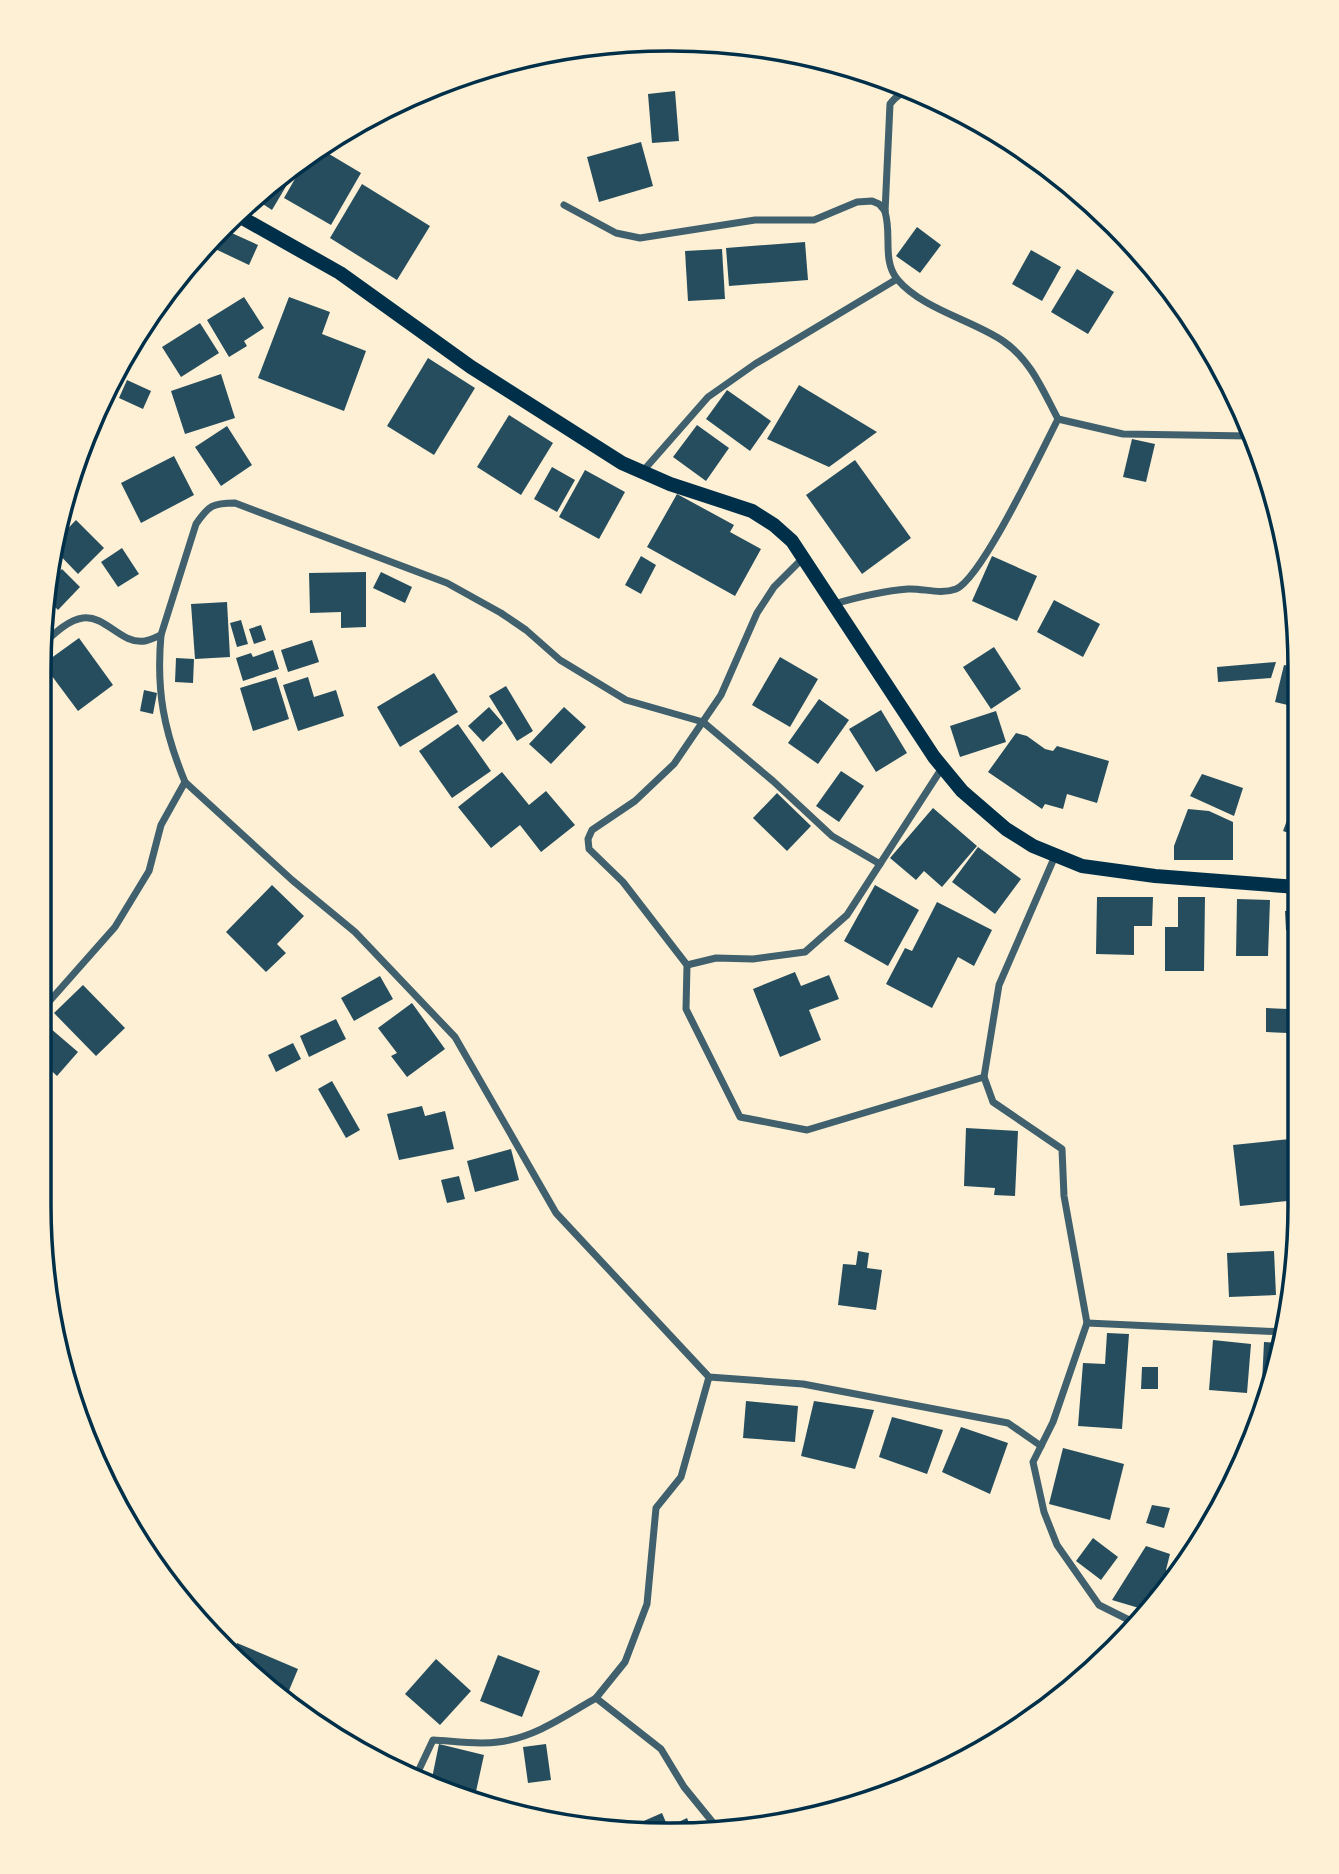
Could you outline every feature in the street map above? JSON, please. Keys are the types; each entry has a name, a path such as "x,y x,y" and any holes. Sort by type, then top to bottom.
{"main road":[{"path":"244,221 340,274 483,374 622,463 670,484 752,511 774,525 792,541 804,558 942,767 981,810 1006,829 1055,856 1082,866 1116,872 1288,886"}],"street":[{"path":"897,95 890,104 885,212 888,222 889,264 897,279 916,295 1004,341 1032,369 1058,419 1123,434 1242,436"},
{"path":"564,205 616,233 640,238 755,220 814,220 857,202 872,201 879,204 885,212"},
{"path":"642,472 708,397 755,364 897,279"},
{"path":"833,604 874,592 912,589 933,592 955,589 967,581 1008,517 1058,419"},
{"path":"880,864 832,836 774,781 703,722 626,700 560,660 526,630 501,613 447,583 235,503 217,503 205,510 196,524 161,635 159,661 160,700 169,744 185,782 292,880 355,932 454,1037 556,1213 709,1377 803,1384 1008,1423 1041,1446"},
{"path":"804,558 774,587 757,613 720,695 674,764 635,801 592,830 588,839 589,849 623,882 687,965 686,1009 740,1117 807,1130 984,1077"},
{"path":"52,637 68,624 82,618 93,619 131,640 144,641 161,635"},
{"path":"687,965 716,957 753,959 805,951 847,915 942,767"},
{"path":"51,998 115,927 149,871 162,825 185,782"},
{"path":"1055,856 999,985 984,1077 993,1102 1062,1149 1064,1196 1087,1323 1053,1422 1033,1462 1044,1512 1057,1545 1099,1605 1128,1620"},
{"path":"1087,1323 1275,1332"},
{"path":"419,1770 433,1740 497,1743 550,1725 596,1698 625,1662 647,1604 656,1508 681,1476 709,1377"},
{"path":"596,1698 661,1749 684,1787 712,1822"}],"building":[{"path":"675,91 679,141 652,143 648,94"},
{"path":"641,142 653,186 599,202 587,157"},
{"path":"328,154 361,173 331,225 284,198 296,177"},
{"path":"288,183 272,210 262,204"},
{"path":"362,184 430,226 397,280 330,238"},
{"path":"917,227 941,245 920,273 896,256"},
{"path":"231,233 258,245 249,265 216,249"},
{"path":"805,242 808,280 729,286 726,248"},
{"path":"722,249 725,299 688,301 685,251"},
{"path":"1031,250 1061,267 1042,301 1012,284"},
{"path":"1077,269 1114,292 1088,334 1051,312"},
{"path":"244,297 264,328 244,341 247,346 229,357 207,320"},
{"path":"289,297 330,312 322,334 366,351 344,411 258,378"},
{"path":"200,323 219,353 181,377 162,347"},
{"path":"428,358 475,388 434,455 387,426"},
{"path":"221,374 235,418 185,434 171,391"},
{"path":"127,380 151,391 143,409 119,398"},
{"path":"799,385 877,432 829,467 767,439"},
{"path":"727,390 771,421 750,451 706,419"},
{"path":"509,415 553,443 521,495 477,467"},
{"path":"697,425 729,448 706,481 673,457"},
{"path":"227,426 252,465 221,486 195,447"},
{"path":"1132,439 1155,444 1146,482 1123,477"},
{"path":"174,456 194,495 141,523 121,483"},
{"path":"855,460 911,538 862,574 806,495"},
{"path":"552,467 575,480 557,512 534,499"},
{"path":"585,470 625,492 599,539 559,517"},
{"path":"677,494 734,525 730,532 761,549 735,596 647,547"},
{"path":"76,520 104,548 78,574 62,557 68,529"},
{"path":"122,548 139,574 118,587 101,562"},
{"path":"641,556 656,565 641,594 625,585"},
{"path":"992,556 1037,576 1017,621 972,601"},
{"path":"62,569 80,587 58,610 54,606 59,572"},
{"path":"366,572 366,627 341,628 341,612 310,613 309,573"},
{"path":"381,572 412,587 405,603 373,588"},
{"path":"1054,600 1100,624 1083,657 1037,632"},
{"path":"227,602 230,657 195,659 191,604"},
{"path":"241,620 248,644 237,647 230,623"},
{"path":"261,625 266,640 254,644 249,629"},
{"path":"79,638 113,685 78,711 51,675 51,658"},
{"path":"312,640 319,662 288,672 281,650"},
{"path":"994,647 1021,689 991,709 963,667"},
{"path":"273,650 279,669 243,681 236,658 251,653 253,657"},
{"path":"780,657 818,679 790,727 752,705"},
{"path":"176,658 194,659 193,683 175,682"},
{"path":"1276,662 1271,678 1218,682 1217,667"},
{"path":"1284,665 1288,666 1288,705 1275,702"},
{"path":"434,673 458,712 400,747 377,707"},
{"path":"276,677 289,719 253,731 240,688"},
{"path":"308,677 314,697 336,690 344,716 298,731 283,685"},
{"path":"506,686 533,731 517,741 489,696"},
{"path":"144,690 157,693 153,714 140,711"},
{"path":"819,699 849,720 818,764 788,743"},
{"path":"489,707 503,723 483,742 468,726"},
{"path":"564,707 586,727 551,764 529,744"},
{"path":"881,710 907,753 876,772 849,729"},
{"path":"996,711 1006,742 960,757 950,726"},
{"path":"458,724 491,771 452,798 419,751"},
{"path":"1016,733 1027,736 1045,749 1053,751 1057,746 1109,761 1097,803 1067,794 1063,809 1045,804 1042,809 988,772"},
{"path":"841,771 864,786 839,822 816,806"},
{"path":"502,772 529,805 546,791 575,825 541,852 520,825 491,848 458,807"},
{"path":"1202,774 1243,788 1234,816 1190,796"},
{"path":"777,793 811,826 787,851 753,818"},
{"path":"933,808 977,846 942,887 924,871 916,880 890,858"},
{"path":"1188,809 1209,811 1233,822 1233,860 1174,860 1174,846"},
{"path":"1288,818 1288,833 1283,831"},
{"path":"978,847 1021,879 995,914 952,882"},
{"path":"272,885 304,916 277,944 286,953 266,972 226,932"},
{"path":"875,885 919,910 888,966 844,941"},
{"path":"1097,897 1153,897 1152,926 1134,926 1134,955 1096,954"},
{"path":"1178,897 1205,897 1204,971 1165,971 1165,927 1178,927"},
{"path":"1237,899 1270,900 1268,956 1236,956"},
{"path":"937,902 992,930 974,966 958,957 932,1008 886,984 905,948 912,951"},
{"path":"1285,911 1288,911 1288,930 1286,930"},
{"path":"795,972 801,986 829,975 839,999 809,1010 821,1040 780,1057 753,989"},
{"path":"380,976 393,999 354,1021 341,998"},
{"path":"83,985 125,1028 96,1056 54,1013"},
{"path":"412,1003 445,1049 407,1077 391,1056 397,1053 378,1028"},
{"path":"1266,1008 1288,1009 1288,1033 1266,1032"},
{"path":"336,1019 346,1039 309,1057 300,1036"},
{"path":"51,1029 78,1052 57,1076 51,1070"},
{"path":"293,1043 301,1059 276,1072 268,1055"},
{"path":"332,1081 360,1130 346,1138 318,1089"},
{"path":"422,1106 425,1116 445,1111 454,1149 399,1160 387,1114"},
{"path":"966,1128 1018,1131 1015,1196 994,1195 995,1188 964,1186"},
{"path":"1288,1139 1288,1201 1240,1206 1233,1145"},
{"path":"511,1149 519,1180 475,1192 467,1161"},
{"path":"459,1176 465,1199 447,1203 441,1180"},
{"path":"858,1251 869,1253 867,1268 882,1270 876,1310 838,1305 843,1264 856,1265"},
{"path":"1274,1251 1276,1295 1229,1297 1227,1253"},
{"path":"1107,1333 1129,1334 1122,1429 1078,1426 1083,1363 1105,1364"},
{"path":"1213,1340 1251,1344 1247,1393 1209,1390"},
{"path":"1264,1342 1272,1342 1267,1365 1262,1380"},
{"path":"1142,1367 1158,1367 1158,1389 1141,1389"},
{"path":"746,1401 798,1406 795,1442 743,1438"},
{"path":"814,1401 874,1410 855,1469 801,1456"},
{"path":"892,1417 943,1430 927,1474 879,1457"},
{"path":"961,1427 1008,1443 990,1494 942,1472"},
{"path":"1063,1448 1124,1464 1110,1520 1049,1504"},
{"path":"1152,1505 1170,1508 1164,1528 1146,1523"},
{"path":"1093,1538 1118,1557 1101,1580 1076,1561"},
{"path":"1146,1546 1170,1554 1168,1571 1138,1608 1112,1600"},
{"path":"237,1643 298,1669 289,1691 262,1670 236,1646"},
{"path":"498,1655 540,1671 522,1717 480,1701"},
{"path":"436,1659 471,1691 440,1725 405,1694"},
{"path":"439,1744 484,1755 476,1792 432,1776"},
{"path":"546,1744 551,1780 528,1783 523,1747"},
{"path":"662,1813 666,1823 641,1822"}]}
